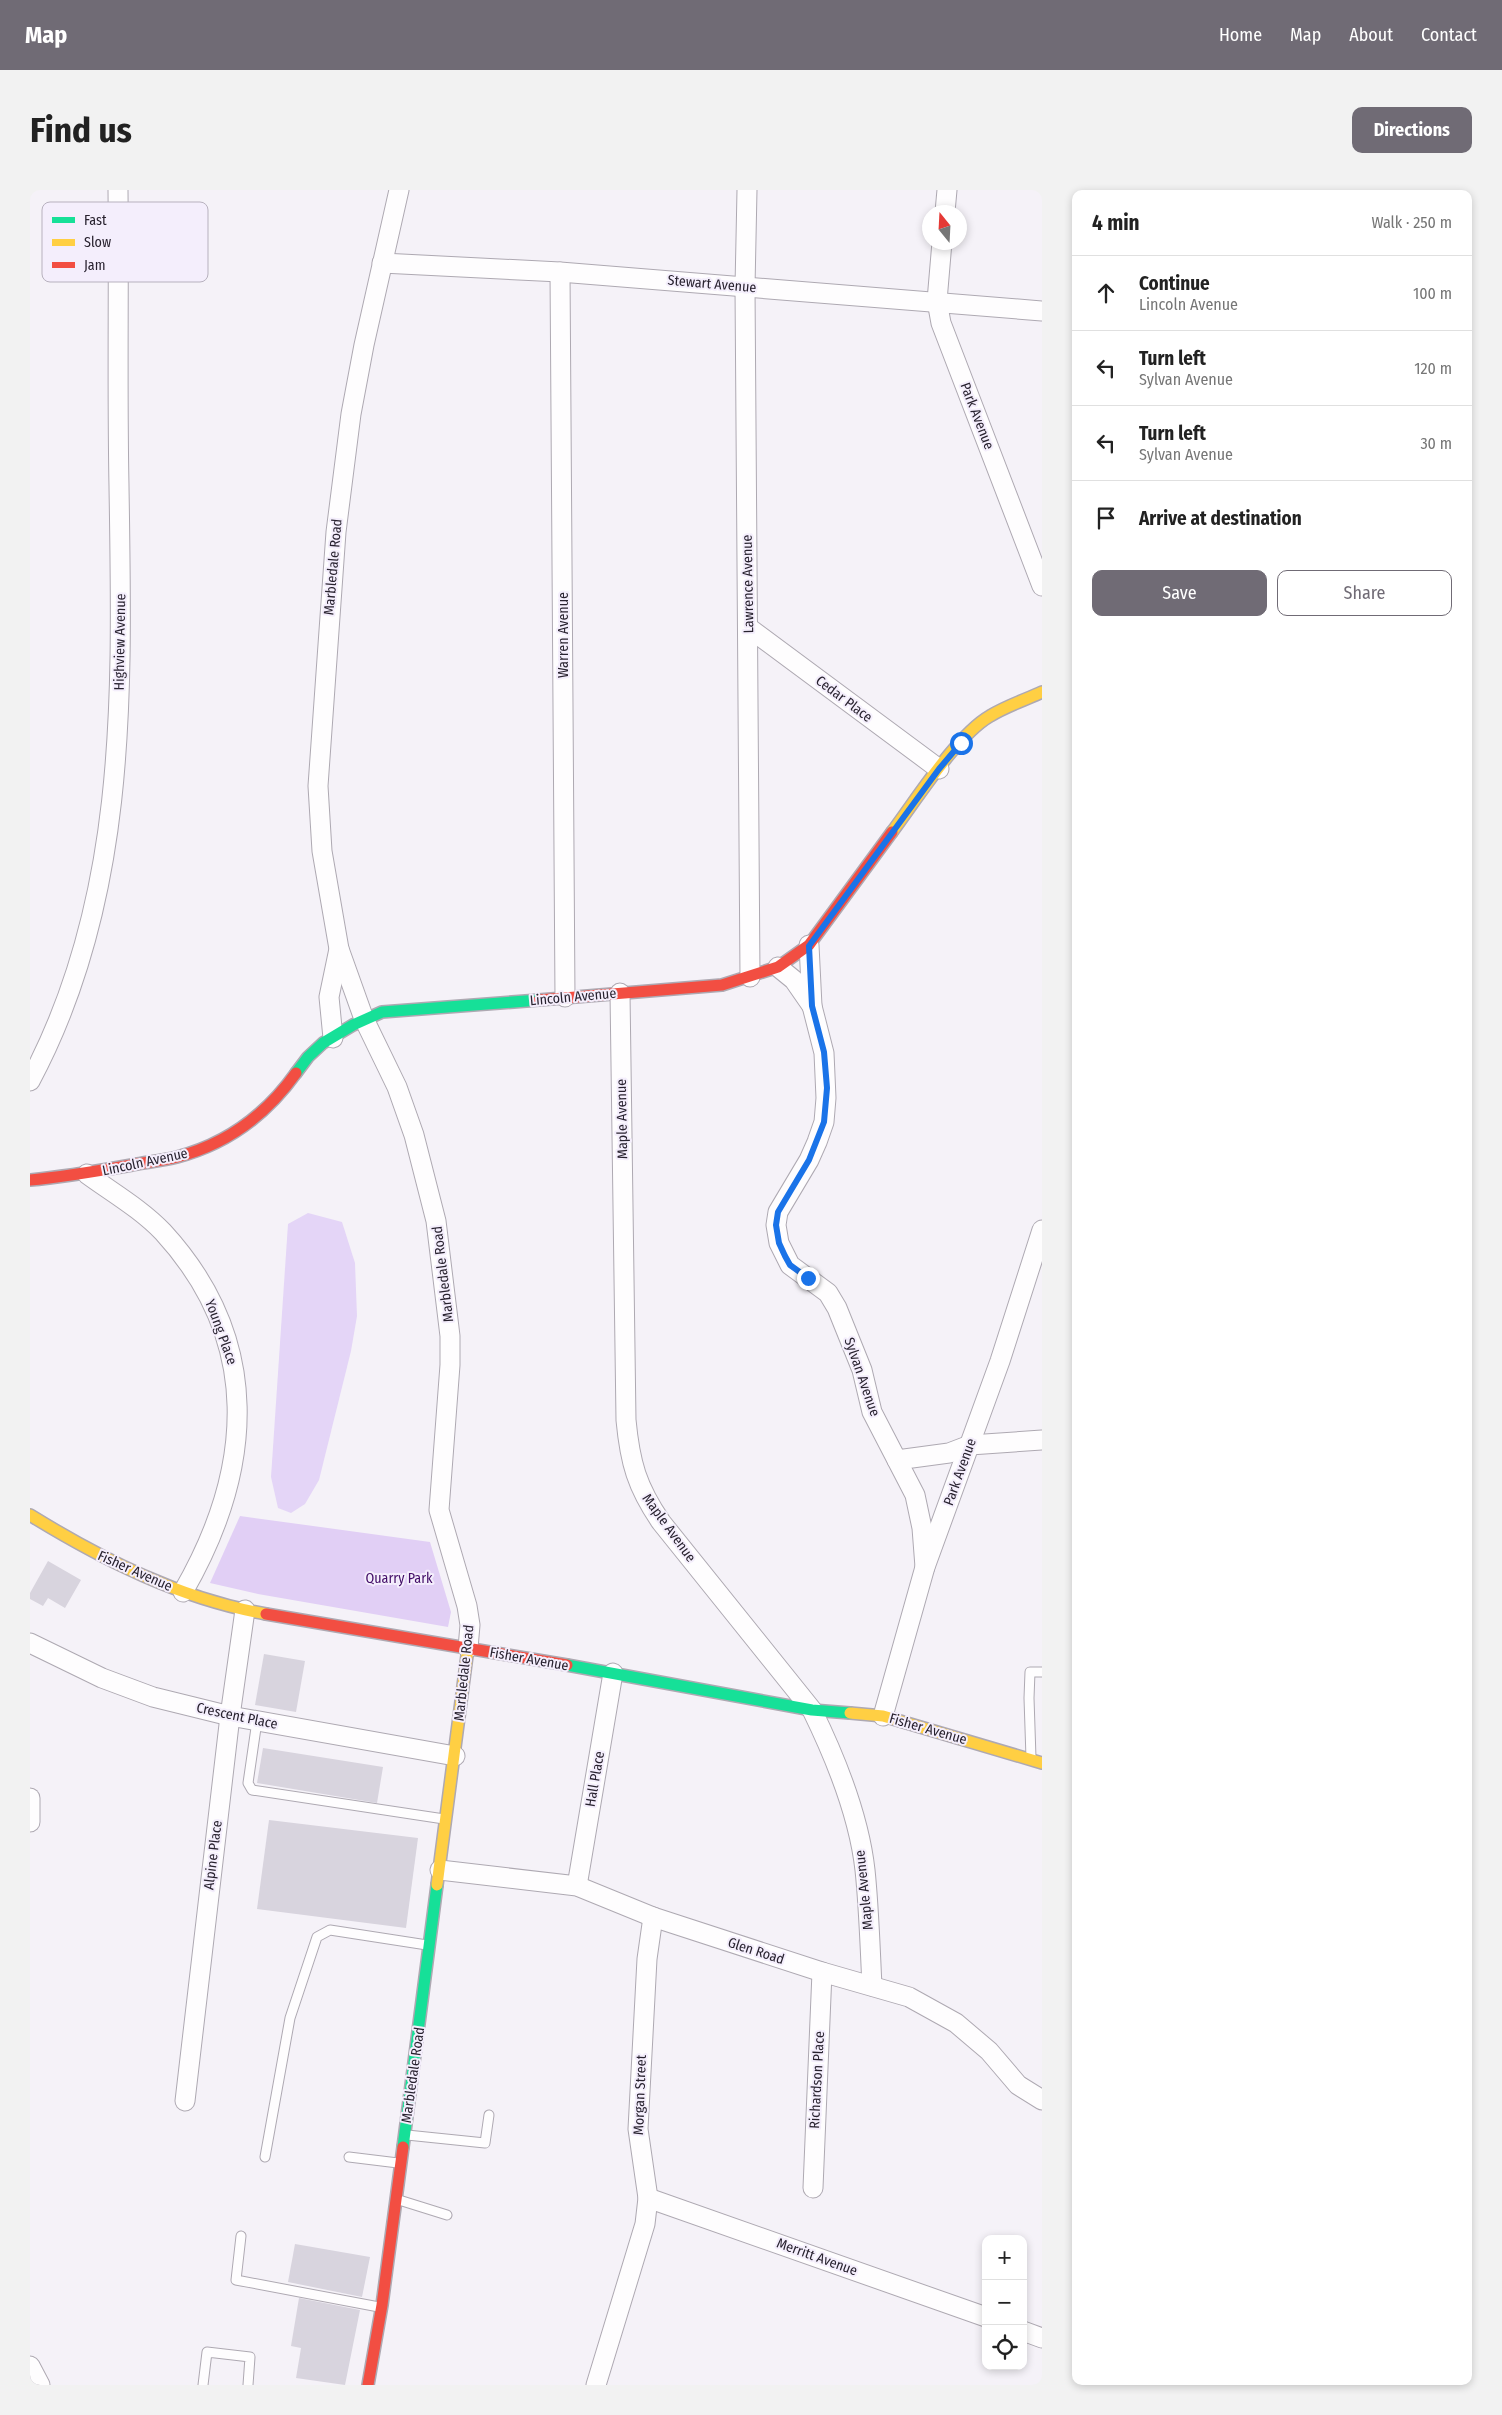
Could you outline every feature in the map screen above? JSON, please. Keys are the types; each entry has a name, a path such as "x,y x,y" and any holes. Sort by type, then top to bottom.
{"street":[{"name":"Marbledale Road","path":"368,2385 382,2308 455,1756 470,1625 467,1606 439,1510 450,1366 450,1336 436,1221 409,1119 398,1087 364,1019 339,949 327,889 318,821 322,711 342,472 364,345 399,190"},
{"name":"Lawrence Avenue","path":"746,190 750,977"},
{"path":"946,205 947,190"},
{"name":"Park Avenue","path":"941,250 937,301 941,323 1042,586"},
{"name":"Stewart Avenue","path":"382,263 560,272 1042,311"},
{"name":"Warren Avenue","path":"560,272 565,997"},
{"name":"Highview Avenue","path":"30,1081 67,1002 85,950 104,860 114,786 121,600 118,282"},
{"name":"Cedar Place","path":"749,628 939,769"},
{"name":"Lincoln Avenue","path":"30,1180 87,1174 166,1160 205,1147 232,1133 265,1111 292,1082 309,1055 364,1019 382,1012 722,985 778,967 809,946 939,769 975,727 990,716 1042,692"},
{"name":"Sylvan Avenue","path":"809,946 812,1006 824,1052 827,1088 824,1122 809,1160 778,1212 776,1225 779,1243 790,1265 828,1293 837,1308 862,1370 868,1402 915,1495 922,1528 925,1568"},
{"name":"Marbledale Road","path":"333,1038 329,997 339,949"},
{"name":"Sylvan Avenue","path":"778,967 794,980 812,1006"},
{"name":"Maple Avenue","path":"620,993 626,1420 634,1472 642,1491 662,1522 812,1710 826,1739 852,1813 863,1860 872,1986"},
{"name":"Young Place","path":"87,1174 136,1208 161,1230 182,1254 202,1282 217,1312 236,1372 238,1428 233,1465 220,1510 196,1568 183,1592"},
{"name":"Park Avenue","path":"883,1716 925,1568 970,1445 1042,1230"},
{"path":"898,1460 949,1453 970,1445 1042,1440"},
{"name":"Fisher Avenue","path":"35,1521 131,1571 183,1592 245,1610 613,1673 812,1710 883,1716 1037,1761"},
{"name":"Alpine Place","path":"184,2101 230,1716 245,1610"},
{"name":"Crescent Place","path":"30,1643 102,1678 153,1697 230,1716 455,1756"},
{"name":"Hall Place","path":"577,1886 613,1673"},
{"path":"30,1798 30,1822"},
{"name":"Glen Road","path":"440,1870 577,1886 653,1917 822,1972 909,1997 956,2023 989,2052 1018,2085 1042,2100"},
{"name":"Morgan Street","path":"596,2385 645,2224 648,2198 638,2129 646,1975 653,1917"},
{"name":"Richardson Place","path":"813,2188 822,1972"},
{"name":"Merritt Avenue","path":"648,2198 982,2317"},
{"path":"1027,2332 1042,2338"},
{"path":"30,2366 40,2385"}],"lane":[{"path":"1037,1761 1029,1698 1030,1672 1042,1672"},
{"path":"257,1721 248,1783 252,1790 446,1820"},
{"path":"265,2157 290,2018 317,1938 330,1930 430,1946"},
{"path":"404,2135 485,2143 489,2115"},
{"path":"349,2157 401,2164"},
{"path":"396,2199 447,2214"},
{"path":"241,2236 236,2280 382,2308"},
{"path":"203,2385 207,2352 250,2357 248,2385"}],"green space":[{"name":"Quarry Park","path":"240,1516 430,1542 451,1612 448,1627 258,1594 210,1583"}],"shaded area":[{"path":"308,1213 342,1222 355,1263 357,1316 351,1351 319,1480 305,1504 291,1513 278,1508 271,1477 288,1224"}],"building":[{"path":"48,1561 81,1580 65,1608 48,1598 43,1606 30,1599 30,1593"},
{"path":"264,1654 305,1661 296,1712 255,1705"},
{"path":"263,1748 383,1767 377,1803 257,1783"},
{"path":"269,1820 418,1838 406,1928 257,1909"},
{"path":"295,2244 370,2257 362,2297 288,2282"},
{"path":"299,2298 360,2310 345,2385 296,2378 301,2348 291,2346"}],"traffic: fast":[{"path":"296,1073 308,1057 323,1043 353,1025 382,1012 539,1000"},
{"path":"567,1665 812,1710 850,1713"},
{"path":"403,2147 437,1885"}],"traffic: slow":[{"path":"892,832 938,769 977,725 1002,709 1042,692"},
{"path":"30,1515 58,1532 143,1576 204,1599 266,1614"},
{"path":"437,1885 468,1648"},
{"path":"850,1713 883,1716 1042,1763"}],"traffic: jam":[{"path":"539,1000 722,985 778,967 809,945 892,832"},
{"path":"30,1180 81,1174 177,1157 195,1151 229,1136 244,1126 272,1102 296,1073"},
{"path":"266,1614 567,1665"},
{"path":"368,2385 382,2305 403,2147"}],"route":[{"path":"808,1278 790,1265 779,1243 776,1225 778,1212 786,1195 809,1160 824,1122 827,1088 824,1052 812,1006 809,946 939,769 961,743"}]}
